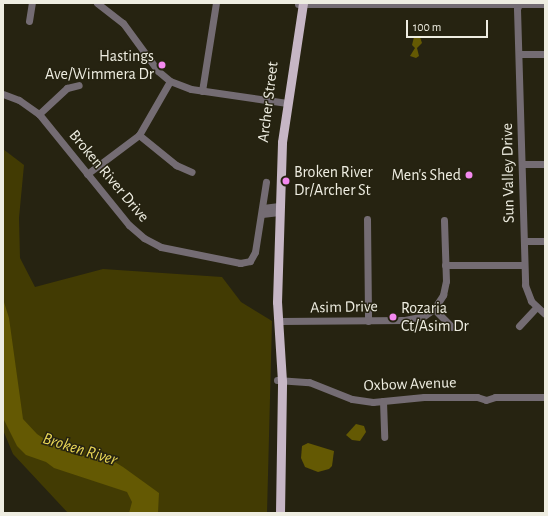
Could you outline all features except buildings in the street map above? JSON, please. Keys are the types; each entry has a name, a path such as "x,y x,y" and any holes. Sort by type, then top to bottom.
{"main road":[{"name":"Archer Street","path":"280,513 279,322 282,301 279,272 279,146 284,102 300,4"}],"street":[{"path":"29,21 32,3"},
{"path":"98,3 124,23 158,71 170,81 202,91 284,102"},
{"path":"202,91 216,3"},
{"path":"300,4 545,4"},
{"name":"Sun Valley Drive","path":"519,4 525,285 536,308"},
{"path":"520,54 545,54"},
{"path":"87,174 138,136 170,81"},
{"path":"39,114 67,88 78,85"},
{"name":"Broken River Drive","path":"3,94 19,100 39,114 135,232 161,247 179,252 248,262 254,256 263,211"},
{"path":"138,136 176,165 192,172"},
{"path":"522,164 545,164"},
{"path":"266,182 263,211 279,209"},
{"path":"367,219 368,321"},
{"path":"444,220 445,265 443,295 434,309 452,327"},
{"path":"524,242 545,241"},
{"path":"445,265 524,265"},
{"path":"519,326 536,308 545,314"},
{"name":"Asim Drive","path":"279,322 368,321 417,318 434,309"},
{"name":"Oxbow Avenue","path":"279,380 309,382 362,401 383,401 424,396 476,397 486,394 495,397 545,397"},
{"path":"383,401 384,437"}],"shaded area":[{"path":"414,37 420,37 422,43 417,48 419,56 416,58 410,56 415,48 412,45"},
{"path":"3,149 24,165 19,218 20,258 35,287 103,269 222,277 241,302 272,321 267,513 68,513 13,454 3,430"},
{"path":"3,299 9,318 23,419 37,434 58,448 75,455 110,459 123,467 159,493 158,513 129,513 132,502 127,492 54,468 46,462 26,455 17,446 3,418"},
{"path":"356,424 364,426 366,432 360,441 352,440 346,435"},
{"path":"308,443 334,451 332,466 329,469 318,472 305,467 301,458 302,446"}],"place":[{"name":"Hastings Ave/Wimmera Dr","path":"162,65"},
{"name":"Men's Shed","path":"469,175"},
{"name":"Broken River Dr/Archer St","path":"286,181"},
{"name":"Rozaria Ct/Asim Dr","path":"393,317"}],"water label":[{"name":"Broken River","path":"80,449"}]}
